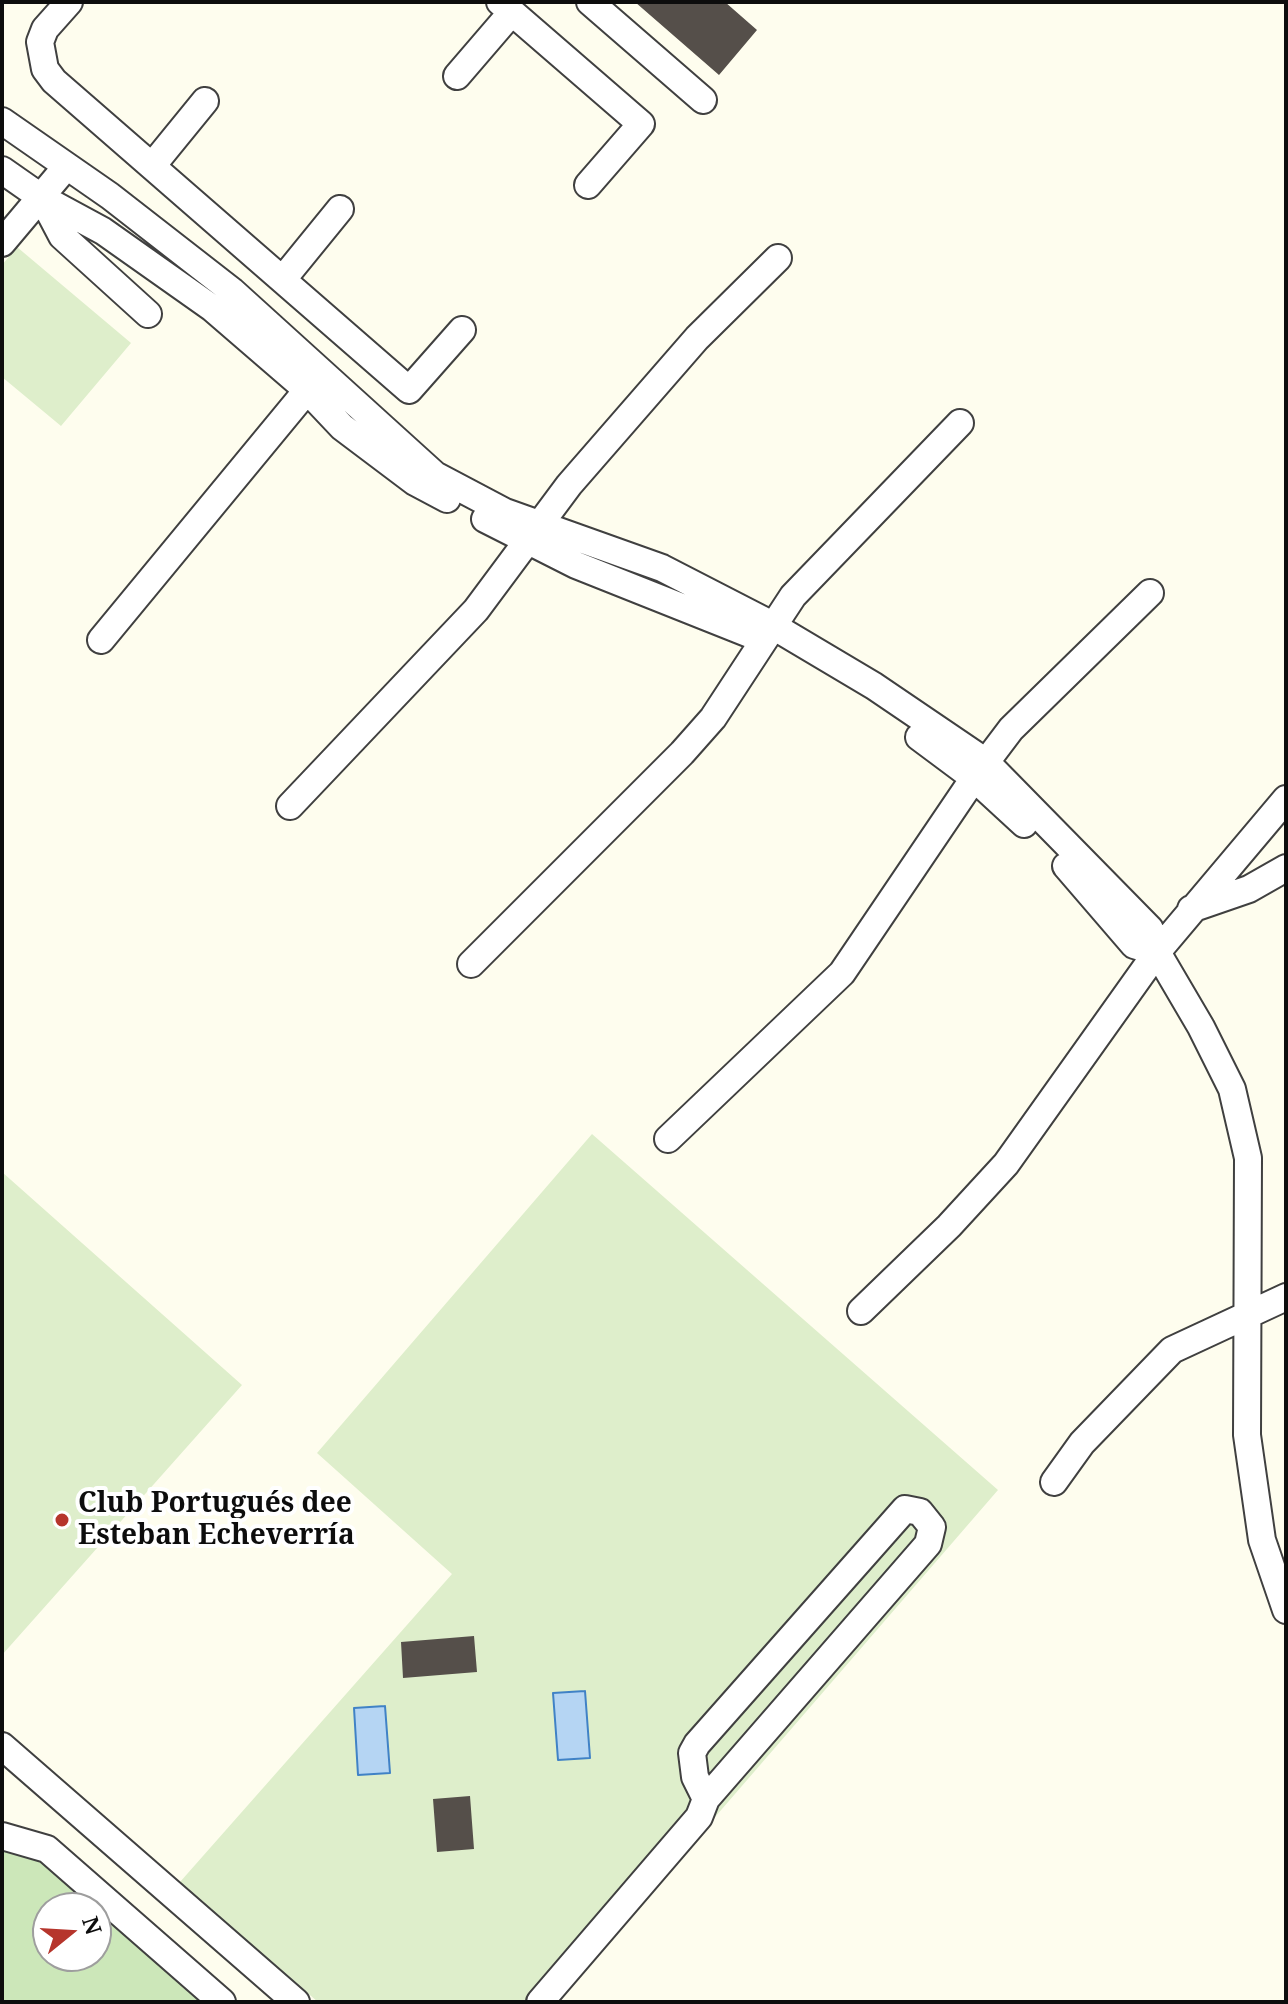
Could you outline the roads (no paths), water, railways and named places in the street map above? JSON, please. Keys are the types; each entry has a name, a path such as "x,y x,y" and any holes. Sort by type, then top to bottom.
{"street":[{"path":"69,2 45,29 40,42 45,69 409,390 462,330"},
{"path":"590,2 703,100"},
{"path":"457,76 506,7 641,124 588,185"},
{"path":"152,166 205,101"},
{"path":"4,123 110,196 232,291 314,382"},
{"path":"2,243 66,167"},
{"path":"2,170 42,198 103,231 314,382 435,475 505,512 534,533 662,568 769,633 874,686 980,770 1150,929 1157,952 1201,1027 1232,1089 1248,1158 1247,1435 1262,1540 1283,1594"},
{"path":"42,198 62,236 148,314"},
{"path":"283,279 340,209"},
{"path":"290,806 476,610 569,485 697,338 778,258"},
{"path":"101,640 314,382"},
{"path":"471,964 682,753 713,718 793,596 960,423"},
{"path":"668,1139 842,973 1011,729 1150,593"},
{"path":"861,1311 949,1226 1006,1164 1157,952 1286,799"},
{"path":"1191,909 1249,889 1286,868"},
{"path":"1054,1482 1082,1443 1172,1350 1286,1297"},
{"path":"540,2002 699,1817 706,1799 928,1544 932,1527 920,1512 905,1509 697,1744 692,1753 695,1777 706,1799"},
{"path":"2,1746 296,2002"},
{"path":"2,1836 47,1849 222,2002"}],"water":[{"path":"585,1691 590,1758 558,1760 553,1693"},
{"path":"385,1706 390,1773 358,1775 354,1708"}],"place":[{"name":"Club Portugués dee Esteban Echeverría","path":"62,1520"}]}
